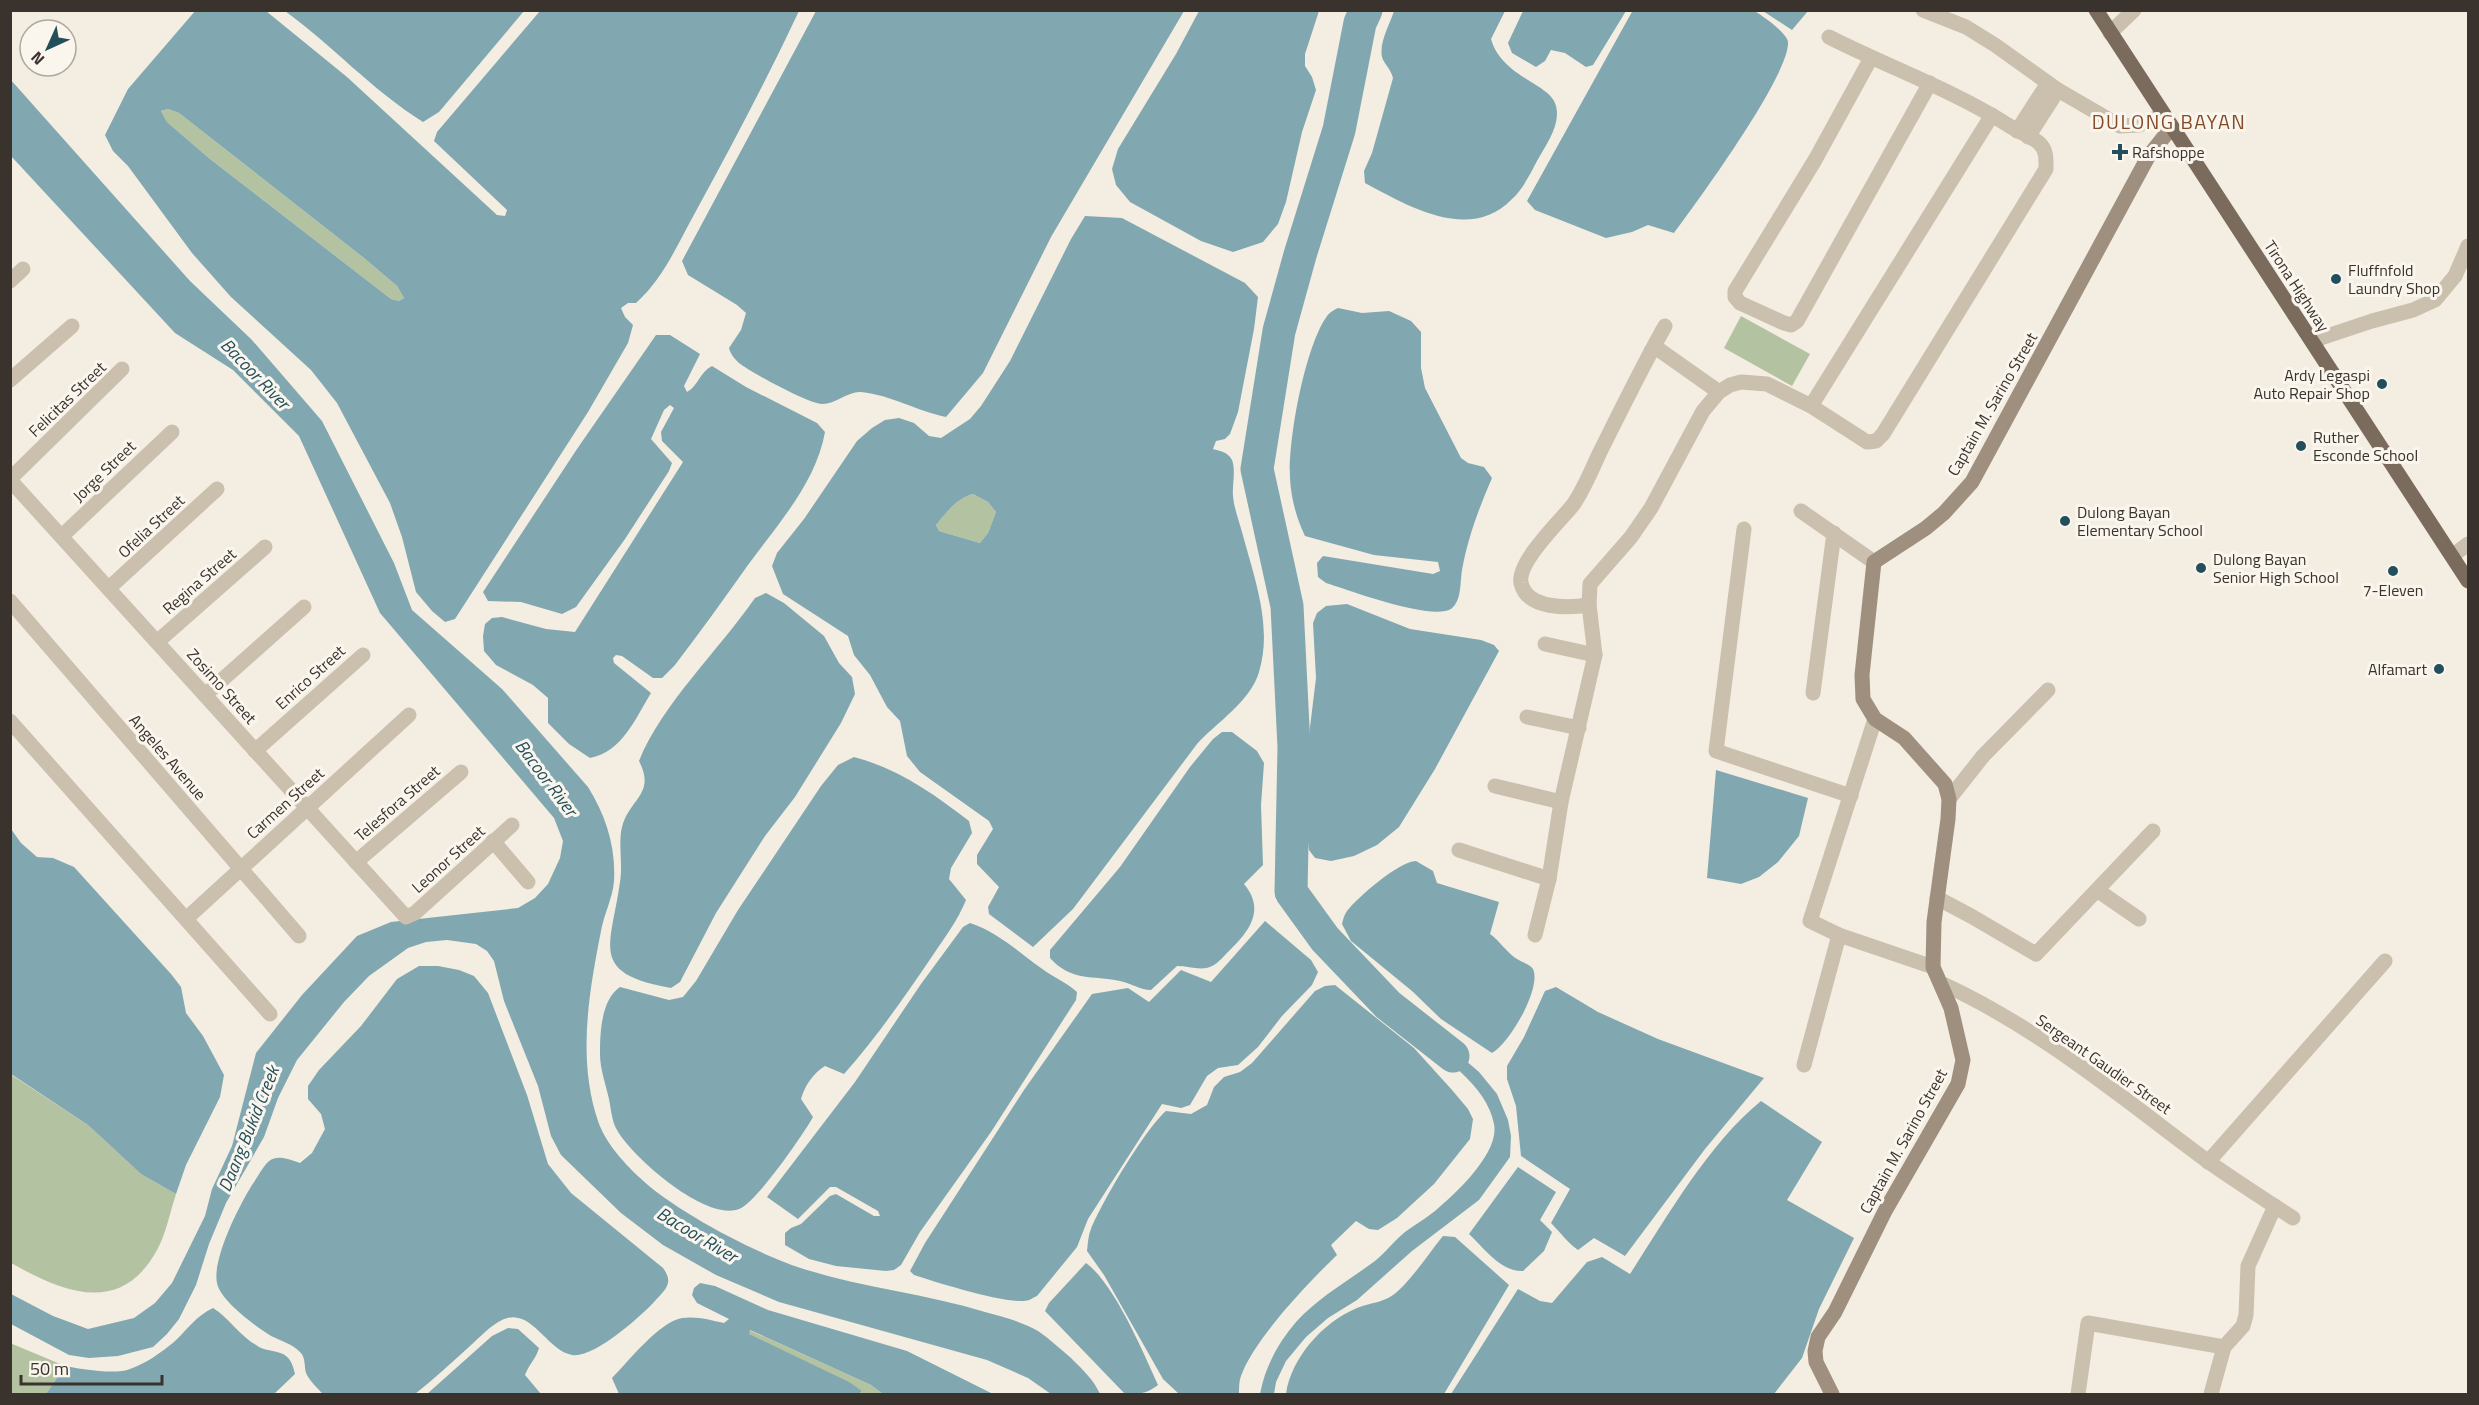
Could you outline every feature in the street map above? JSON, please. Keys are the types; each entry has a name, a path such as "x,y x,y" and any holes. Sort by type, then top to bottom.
{"main road":[{"name":"Tirona Highway","path":"2096,10 2469,581"}],"street":[{"path":"1923,10 1966,27 2053,86 2120,126 2167,121"},
{"path":"2110,33 2134,10"},
{"path":"1535,935 1549,879 1561,802 1595,656 1588,605 1590,584 1631,537 1644,518 1703,411 1719,392 1741,382 1753,381 1767,384 1812,406 1867,442 1876,441 1883,434 2046,169 2046,156 2040,144 1992,115 1930,83 1829,37"},
{"path":"1871,58 1815,160 1735,291 1734,297 1740,303 1784,323 1791,325 1797,321 1930,83"},
{"path":"2023,134 2053,86"},
{"path":"1812,406 1992,115"},
{"name":"Captain M. Sarino Street","path":"1874,562 1926,528 1944,513 1972,482 2167,121"},
{"path":"2312,341 2413,310 2435,300 2455,276 2469,246"},
{"path":"10,281 23,269"},
{"path":"10,380 72,326"},
{"path":"1588,605 1566,608 1550,607 1532,597 1521,586 1521,575 1529,559 1575,502 1665,326"},
{"path":"1651,351 1658,349 1719,392"},
{"name":"Felicitas Street","path":"10,479 122,369"},
{"name":"Jorge Street","path":"62,536 172,432"},
{"name":"Zosimo Street","path":"10,479 406,917"},
{"name":"Ofelia Street","path":"109,588 217,489"},
{"path":"1801,511 1874,562 1862,675 1863,699 1875,719 1904,738 1932,767 1945,784 1949,799"},
{"path":"1744,529 1716,751 1851,796"},
{"path":"1813,693 1834,533"},
{"path":"2452,556 2469,544"},
{"name":"Regina Street","path":"157,642 265,547"},
{"name":"Angeles Avenue","path":"10,601 299,936"},
{"path":"205,695 304,607"},
{"path":"1545,644 1595,656"},
{"name":"Enrico Street","path":"255,750 363,655"},
{"path":"1949,799 1983,756 2048,690"},
{"name":"Carmen Street","path":"186,918 409,715"},
{"path":"1527,717 1579,728"},
{"path":"1875,719 1810,921 1839,935 1934,967"},
{"path":"10,721 270,1014"},
{"name":"Telesfora Street","path":"356,862 461,771"},
{"path":"1495,786 1561,802"},
{"name":"Captain M. Sarino Street","path":"1833,1395 1816,1362 1815,1351 1818,1337 1835,1311 1885,1210 1941,1117 1962,1072 1963,1060 1951,1008 1943,984 1934,967 1932,940 1949,799"},
{"name":"Leonor Street","path":"406,917 415,913 512,825"},
{"path":"1937,898 2036,954 2153,831"},
{"path":"493,841 528,882"},
{"path":"1459,850 1549,879"},
{"path":"2097,890 2139,919"},
{"path":"1804,1065 1839,935"},
{"path":"2208,1162 2385,961"},
{"name":"Sergeant Gaudier Street","path":"1943,984 1978,1000 2064,1053 2208,1162 2293,1218"},
{"path":"2211,1395 2224,1347 2243,1326 2246,1315 2248,1266 2275,1206"},
{"path":"2078,1395 2088,1323 2224,1347"}],"green space":[{"path":"168,109 179,113 364,258 397,286 404,298 399,301 391,299 210,159 167,122 161,111"},
{"path":"1741,316 1810,354 1792,386 1724,348"},
{"path":"973,494 988,502 996,512 988,533 980,543 939,531 936,525 948,511 957,502"},
{"path":"10,1074 88,1125 141,1174 176,1194 157,1250 143,1271 126,1284 109,1291 90,1292 71,1289 51,1283 11,1263"},
{"path":"749,1330 871,1385 883,1394 859,1394 862,1391 748,1334"},
{"path":"10,1343 65,1366 46,1394 11,1394"}],"water":[{"path":"196,10 266,11 347,77 497,215 505,216 507,210 434,141 437,132 540,11 799,11 749,112 670,260 655,283 636,303 628,303 621,308 625,317 633,325 628,343 588,412 455,619 445,622 416,592 402,537 390,503 337,403 311,370 231,297 192,253 128,166 113,151 105,135 128,89","holes":["168,109 179,113 364,258 397,286 404,298 399,301 391,299 210,159 167,122 161,111"]},
{"path":"1523,10 1626,11 1593,65 1586,67 1565,53 1551,50 1545,61 1536,67 1512,53 1508,43"},
{"path":"1633,10 1749,10 1756,12 1780,30 1788,42 1785,58 1759,109 1721,168 1674,233 1648,225 1632,232 1606,238 1535,210 1527,201"},
{"path":"285,11 524,11 439,112 423,122 387,96"},
{"path":"816,11 1184,11 1051,237 983,373 946,417 883,396 861,392 851,393 832,402 815,403 755,373 739,363 729,348 741,330 746,313 688,275 682,261"},
{"path":"1199,11 1319,11 1305,54 1305,66 1316,90 1302,132 1286,202 1278,224 1263,242 1233,252 1201,241 1130,202 1116,185 1112,169 1118,149 1176,54"},
{"path":"1394,11 1505,11 1491,39 1497,52 1505,63 1552,98 1557,113 1555,128 1548,142 1520,191 1495,212 1477,218 1458,219 1439,216 1419,210 1365,183 1364,171 1372,153 1393,78 1383,60 1381,51 1383,39"},
{"path":"1763,11 1808,11 1792,30"},
{"path":"10,79 190,281 252,340 322,421 394,563 412,610 502,689 588,787 605,821 613,856 614,881 601,931 589,1002 588,1074 598,1121 605,1136 621,1158 639,1177 673,1204 718,1231 766,1254 807,1270 963,1306 1013,1320 1032,1328 1047,1337 1071,1358 1091,1379 1100,1394 1051,1394 1028,1378 987,1360 779,1302 716,1275 663,1245 621,1213 561,1155 551,1136 538,1086 504,1001 494,961 487,951 476,944 447,940 426,942 408,948 369,976 344,1002 297,1060 278,1098 264,1137 226,1203 209,1244 196,1285 179,1319 153,1347 118,1356 89,1358 69,1355 11,1324 11,1294 53,1316 88,1329 134,1318 155,1303 172,1283 205,1216 212,1189 232,1146 256,1053 302,995 357,936 391,922 518,908 535,898 548,884 560,858 563,841 554,818 380,613 299,436 233,370 175,333 11,156"},
{"path":"1085,216 1122,218 1245,283 1258,297 1238,412 1230,434 1225,439 1216,441 1213,449 1224,452 1232,460 1234,501 1260,602 1264,637 1259,672 1249,693 1197,744 1073,909 1033,947 989,914 988,907 999,887 977,864 977,855 993,829 989,821 920,772 907,756 900,721 887,707 870,675 854,655 848,636 783,594 772,566 777,553 804,519 857,441 872,428 885,420 899,418 914,423 929,436 941,438 970,419 1010,361 1071,239","holes":["973,494 988,502 996,512 988,533 980,543 939,531 936,525 952,506 967,496"]},
{"path":"1338,308 1362,313 1389,311 1411,321 1421,332 1421,368 1425,388 1461,458 1468,463 1484,467 1492,478 1467,546 1459,596 1451,609 1441,612 1409,608 1326,583 1318,577 1317,563 1323,556 1433,574 1440,571 1438,562 1374,555 1305,536 1299,522 1290,478 1295,418 1305,371 1319,330 1327,316"},
{"path":"656,335 670,335 700,354 684,386 687,392 712,366 746,387 817,423 825,432 813,469 794,503 675,665 662,678 653,678 622,656 616,655 613,658 614,663 651,693 619,742 601,755 590,758 569,744 548,723 548,698 533,685 496,665 484,651 485,624 492,618 502,617 546,629 575,632 683,462 662,441 661,432 674,408 670,405 664,410 651,439 672,463 669,471 625,539 576,607 562,614 521,602 488,601 483,592 577,449"},
{"path":"766,593 784,603 824,636 839,663 852,677 855,694 841,723 795,797 765,836 716,913 680,982 671,988 645,982 627,974 616,965 611,954 610,940 621,875 622,827 630,809 640,796 645,781 639,761 649,740 676,698 755,598"},
{"path":"1347,604 1410,629 1481,640 1494,645 1499,651 1435,769 1399,827 1377,845 1354,856 1331,861 1315,858 1309,850 1302,793 1316,678 1313,623 1317,613 1326,606"},
{"path":"1222,732 1232,732 1257,751 1264,763 1261,805 1263,865 1244,884 1254,903 1254,912 1248,929 1214,965 1201,968 1177,966 1151,990 1120,981 1074,974 1058,966 1050,958 1050,950 1120,867 1190,767 1213,739"},
{"path":"854,757 885,768 915,783 969,821 972,833 951,868 949,879 966,900 951,928 912,986 844,1074 825,1066 810,1080 801,1099 813,1117 767,1182 747,1204 739,1209 725,1210 708,1206 690,1197 653,1170 625,1142 615,1127 600,1060 601,1027 605,1008 620,987 669,1000 683,997 696,981 738,910 821,786 838,765"},
{"path":"1716,770 1808,798 1799,836 1778,862 1759,877 1741,884 1707,878"},
{"path":"11,829 21,843 37,857 53,858 74,867 171,974 181,987 186,1013 203,1036 224,1075 220,1097 186,1165 176,1194 141,1174 88,1125 11,1074"},
{"path":"1416,861 1433,871 1437,883 1499,902 1490,934 1513,956 1533,969 1535,978 1533,989 1522,1015 1507,1039 1492,1053 1441,1019 1412,991 1351,941 1342,924 1347,911 1369,889 1399,867"},
{"path":"1265,921 1311,960 1318,972 1312,985 1282,1016 1258,1047 1238,1065 1218,1068 1207,1076 1190,1105 1181,1108 1162,1104 1088,1219 1077,1247 1037,1296 1020,1301 990,1297 914,1275 910,1271 925,1243 1024,1090 1092,994 1128,988 1149,1002 1181,970 1211,982"},
{"path":"970,923 999,937 1073,988 1077,992 1076,1000 991,1132 920,1232 901,1265 894,1270 886,1271 836,1266 809,1259 785,1245 785,1233 801,1224 830,1196 836,1194 874,1216 880,1216 878,1211 836,1187 830,1187 798,1219 767,1197 855,1082 921,984 963,927"},
{"path":"419,966 438,966 459,970 474,976 488,993 527,1095 548,1164 571,1193 663,1268 668,1282 665,1289 647,1309 616,1336 592,1351 572,1355 554,1345 530,1324 512,1317 490,1328 415,1394 323,1394 307,1376 304,1359 300,1352 238,1312 219,1290 217,1273 222,1247 240,1206 266,1164 275,1158 300,1163 312,1153 325,1129 321,1114 308,1099 308,1086 319,1070 361,1026 397,979"},
{"path":"1335,985 1414,1048 1452,1090 1468,1109 1473,1119 1470,1139 1434,1184 1397,1218 1378,1230 1369,1229 1356,1221 1331,1245 1337,1255 1298,1295 1258,1345 1241,1376 1239,1394 1179,1394 1163,1379 1104,1275 1087,1251 1091,1229 1125,1167 1147,1133 1166,1111 1191,1114 1207,1105 1214,1087 1224,1077 1240,1072 1252,1063 1315,991 1325,986"},
{"path":"1556,987 1598,1012 1658,1039 1764,1078 1705,1149 1625,1256 1594,1238 1578,1250 1570,1243 1551,1223 1570,1189 1521,1156 1516,1106 1507,1079 1507,1066 1524,1037 1545,991"},
{"path":"1423,1024 1479,1072 1497,1094 1508,1120 1511,1136 1510,1157 1479,1200 1412,1251 1357,1300 1328,1318 1306,1337 1286,1361 1276,1382 1274,1394 1260,1394 1273,1356 1283,1338 1296,1322 1314,1305 1375,1261 1405,1232 1444,1204 1474,1172 1490,1147 1494,1135 1494,1124 1490,1110 1473,1084 1462,1073 1413,1034"},
{"path":"1761,1101 1822,1142 1787,1200 1854,1238 1819,1309 1802,1358 1774,1394 1451,1394 1518,1289 1540,1301 1552,1303 1587,1262 1602,1257 1630,1274 1706,1159 1742,1118"},
{"path":"1518,1167 1556,1192 1540,1220 1552,1232 1544,1251 1523,1271 1507,1268 1469,1234"},
{"path":"1443,1236 1455,1237 1509,1285 1444,1394 1286,1394 1294,1367 1321,1332 1344,1314 1384,1300 1394,1294 1411,1278"},
{"path":"1086,1263 1107,1286 1127,1319 1158,1385 1147,1392 1125,1394 1045,1311 1049,1303"},
{"path":"700,1283 715,1286 768,1310 907,1351 993,1394 883,1394 871,1385 750,1330 749,1334 849,1382 862,1391 859,1394 619,1394 612,1378 654,1334 664,1327 682,1318 698,1318 724,1323 729,1319 697,1303 692,1295 694,1288"},
{"path":"213,1308 250,1341 262,1348 283,1354 290,1360 295,1374 274,1394 46,1394 65,1366 98,1371 124,1371 142,1364 169,1346 197,1319"},
{"path":"508,1328 518,1329 539,1348 525,1375 541,1394 427,1394 492,1336"}],"waterway":[{"path":"1366,10 1360,23 1339,130 1279,331 1257,469 1287,606 1294,747 1291,892 1325,939 1388,1005 1453,1056"}],"place":[{"name":"Rafshoppe","path":"2120,152"},
{"name":"Fluffnfold Laundry Shop","path":"2336,279"},
{"name":"Ardy Legaspi Auto Repair Shop","path":"2382,384"},
{"name":"Ruther Esconde School","path":"2301,446"},
{"name":"Dulong Bayan Elementary School","path":"2065,521"},
{"name":"Dulong Bayan Senior High School","path":"2201,568"},
{"name":"7-Eleven","path":"2393,571"},
{"name":"Alfamart","path":"2439,669"}],"district":[{"name":"DULONG BAYAN","path":"2169,122"}],"water label":[{"name":"Bacoor River","path":"255,374"},
{"name":"Bacoor River","path":"546,778"},
{"name":"Daang Bukid Creek","path":"249,1129"},
{"name":"Bacoor River","path":"697,1235"}]}
